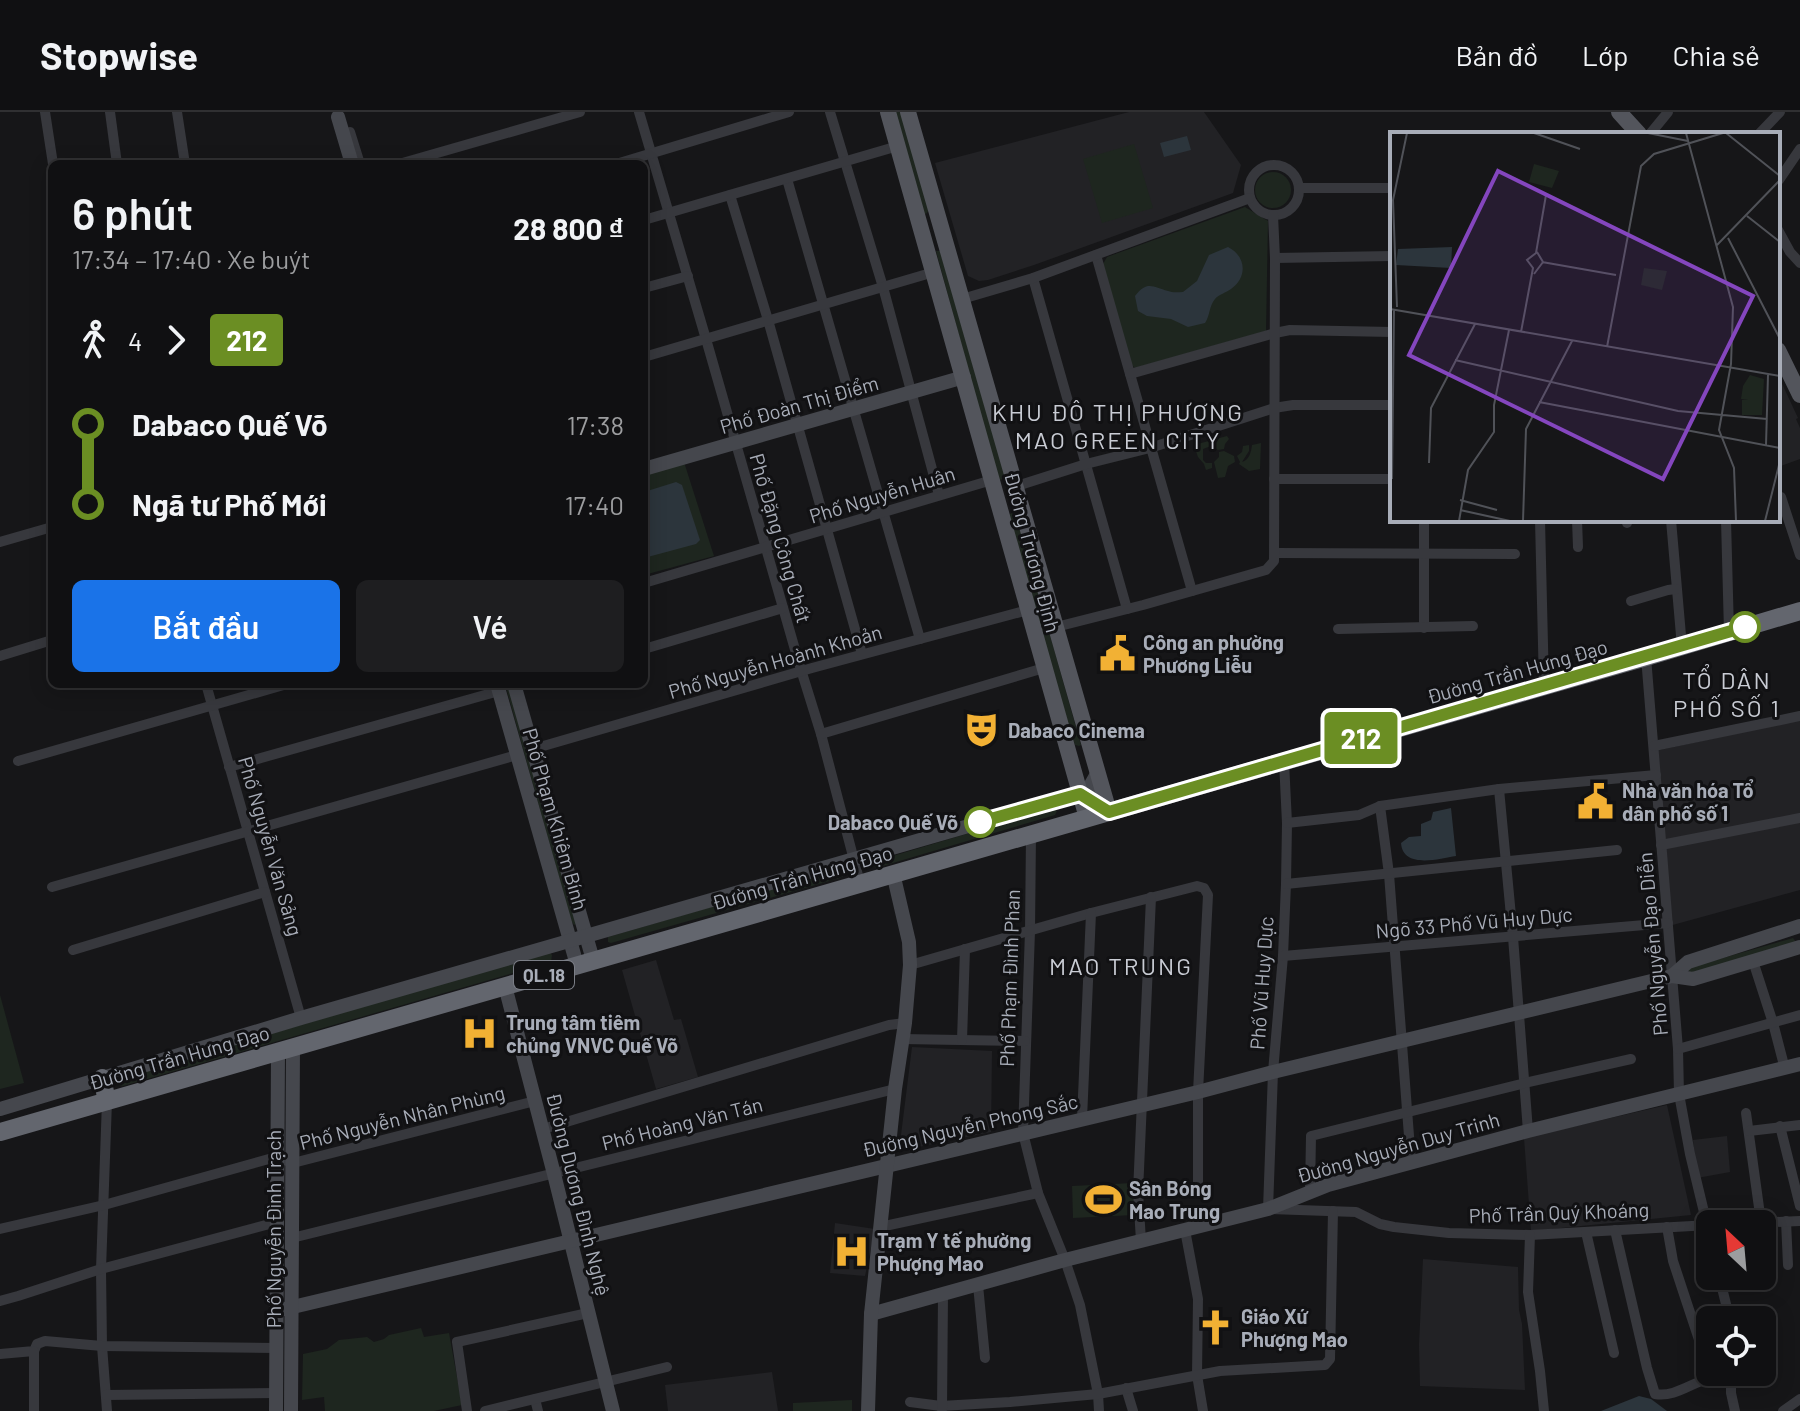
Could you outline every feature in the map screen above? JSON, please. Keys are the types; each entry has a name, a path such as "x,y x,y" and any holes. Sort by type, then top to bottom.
{"highway":[{"name":"Đường Trần Hưng Đạo","path":"0,1132 1800,611"},
{"path":"102,1078 107,1101"}],"main road":[{"name":"Đường Trương Định","path":"888,112 1087,818"},
{"name":"Đường Trương Định","path":"908,112 1109,812"},
{"path":"1619,112 1637,132"},
{"path":"343,122 351,160"},
{"path":"921,232 940,227"},
{"path":"1780,354 1800,395"},
{"name":"Phố Đoàn Thị Điểm","path":"648,468 964,377"},
{"path":"994,486 1017,486"},
{"name":"Phố Phạm Khiêm Bính","path":"498,688 570,940 585,962"},
{"name":"Phố Phạm Khiêm Bính","path":"519,688 586,936 585,962"},
{"path":"1097,774 1089,788 1080,794 1109,812"},
{"name":"Đường Trần Hưng Đạo","path":"0,1109 301,1018 1080,794"},
{"path":"868,1411 871,1314 910,965 909,942 893,873"},
{"path":"1797,927 1800,945"},
{"name":"Đường Nguyễn Phong Sắc","path":"1672,976 1688,962 1797,927"},
{"name":"Đường Nguyễn Phong Sắc","path":"276,1311 1672,976 1693,979 1800,945"},
{"name":"Đường Dương Đình Nghệ","path":"505,986 613,1411"},
{"name":"Phố Nguyễn Đình Trạch","path":"276,1411 276,1157 285,1050"},
{"name":"Phố Nguyễn Đình Trạch","path":"285,1050 293,1163 291,1411"},
{"name":"Đường Nguyễn Duy Trinh","path":"871,1314 1065,1260 1268,1209 1328,1185 1411,1162 1800,1064"}],"street":[{"path":"45,112 52,160"},
{"path":"110,112 116,160"},
{"path":"177,112 184,160"},
{"path":"413,160 580,112"},
{"name":"Phố Đặng Công Chất","path":"639,112 821,734 860,883"},
{"path":"630,160 789,112"},
{"path":"830,112 883,287 939,495"},
{"path":"1652,132 1668,112"},
{"path":"1761,132 1780,112"},
{"path":"343,122 358,160"},
{"path":"648,219 898,146"},
{"path":"1780,179 1800,149"},
{"path":"1279,165 1295,176 1299,188 1291,209 1273,215 1259,210 1250,198 1249,185 1260,169 1279,165"},
{"path":"787,179 920,639"},
{"path":"1299,188 1390,188"},
{"path":"730,195 862,654"},
{"path":"962,299 1033,278 1250,198"},
{"path":"1056,627 1266,570 1274,561 1273,215"},
{"path":"1780,234 1800,263"},
{"path":"1096,255 1192,591"},
{"path":"1275,258 1390,256"},
{"path":"648,356 934,272"},
{"path":"648,287 688,276"},
{"path":"1033,278 1127,609"},
{"path":"1130,374 1290,330 1390,332"},
{"path":"1017,486 1274,408 1293,405 1390,405"},
{"path":"1274,479 1390,479"},
{"name":"Phố Nguyễn Huân","path":"648,582 939,495 994,486"},
{"path":"1781,497 1800,555"},
{"path":"1424,522 1424,628"},
{"path":"1540,522 1544,686"},
{"path":"1577,522 1578,547"},
{"path":"1671,522 1682,647"},
{"path":"1726,522 1729,632"},
{"path":"0,542 48,528"},
{"path":"1276,553 1515,554"},
{"path":"1631,601 1676,589"},
{"path":"648,648 783,608"},
{"name":"Phố Nguyễn Hoành Khoản","path":"533,749 801,671 1028,610"},
{"path":"1338,629 1473,626"},
{"path":"0,656 48,641"},
{"name":"Phố Nguyễn Đạo Diễn","path":"1646,657 1679,1094 1705,1210"},
{"path":"821,734 1044,668"},
{"name":"Phố Nguyễn Văn Sảng","path":"207,688 301,1018"},
{"path":"18,761 273,688"},
{"path":"229,767 498,688"},
{"path":"1654,746 1800,716"},
{"path":"52,887 517,755"},
{"name":"Phố Vũ Huy Dực","path":"1268,1209 1273,1072 1286,884 1284,761"},
{"path":"1287,823 1359,815 1380,806 1499,789 1656,775"},
{"path":"1499,789 1528,1131"},
{"path":"1380,806 1389,874 1411,1162"},
{"path":"1661,845 1800,818"},
{"name":"Phố Phạm Đình Phan","path":"1031,834 1023,1133 1038,1193 1080,1305 1099,1411"},
{"path":"1286,884 1617,850"},
{"path":"910,965 1151,897 1197,886 1204,888 1208,895 1198,1092 1198,1182"},
{"path":"73,950 265,892"},
{"path":"1141,1241 1138,1192 1151,897"},
{"path":"1082,1119 1091,913"},
{"name":"Ngõ 33 Phố Vũ Huy Dực","path":"1283,956 1668,923"},
{"path":"962,1040 965,949"},
{"path":"1753,961 1785,1069"},
{"path":"1678,1049 1800,1015"},
{"path":"543,1129 889,1025 905,1023"},
{"path":"902,1039 1025,1041"},
{"path":"1310,1192 1311,1136 1631,1059"},
{"name":"Phố Hoàng Văn Tán","path":"292,1238 895,1089"},
{"path":"107,1101 101,1269 107,1411"},
{"name":"Phố Nguyễn Nhân Phùng","path":"0,1229 104,1205 276,1157 293,1163 535,1101"},
{"path":"1746,1113 1759,1210"},
{"path":"1749,1131 1800,1125"},
{"path":"1780,1126 1798,1185 1800,1206"},
{"path":"880,1227 1038,1193"},
{"name":"Phố Trần Quý Khoáng","path":"1268,1209 1356,1212 1380,1224 1449,1233 1530,1235 1696,1226"},
{"path":"910,1402 942,1408 1036,1405 1220,1371 1329,1363 1333,1211"},
{"path":"1776,1221 1800,1221"},
{"path":"1786,1221 1788,1265"},
{"path":"0,1301 101,1269 277,1222"},
{"path":"1667,1227 1673,1261 1696,1331"},
{"path":"1185,1230 1198,1299 1197,1375 1203,1411"},
{"path":"1615,1230 1655,1394 1665,1396 1696,1383"},
{"path":"1586,1232 1614,1353"},
{"path":"1530,1235 1528,1292 1544,1411"},
{"path":"978,1285 985,1358"},
{"path":"942,1408 943,1295"},
{"path":"467,1411 457,1342 588,1313"},
{"path":"34,1411 34,1351 37,1344 45,1341 102,1346 276,1348"},
{"path":"0,1354 34,1351"},
{"path":"485,1411 667,1367"},
{"path":"1732,1386 1735,1411"},
{"path":"1126,1388 1133,1411"},
{"path":"1783,1411 1800,1398 1797,1392 1800,1389"},
{"path":"106,1395 276,1393"},
{"path":"535,1399 538,1411"}],"shaded area":[{"path":"893,112 901,112 929,210 926,214 923,213"},
{"path":"1129,112 1204,112 1241,165 1233,193 988,280 979,281 968,276 935,163"},
{"path":"1187,136 1191,150 1164,157 1160,143"},
{"path":"1134,144 1153,208 1102,223 1083,159"},
{"path":"1273,172 1285,178 1291,190 1285,202 1273,208 1261,202 1255,190 1261,178"},
{"path":"1245,207 1268,221 1266,331 1135,368 1131,364 1103,264 1107,257"},
{"path":"1228,247 1241,261 1242,273 1236,284 1215,299 1205,323 1188,327 1171,319 1147,316 1138,311 1135,296 1143,288 1150,286 1183,292 1197,281 1209,255"},
{"path":"936,251 940,251 1005,476 1001,480 998,479"},
{"path":"1780,379 1798,418 1800,459 1780,466"},
{"path":"1227,436 1229,439 1224,449 1211,446 1203,449 1203,460 1212,463 1212,468 1206,470 1194,445"},
{"path":"1261,443 1260,469 1249,471 1239,464 1237,456 1243,446 1249,445 1244,461 1249,456 1252,445"},
{"path":"1219,452 1234,456 1235,462 1228,466 1225,477 1218,478 1214,462"},
{"path":"684,462 714,556 648,574 648,473"},
{"path":"676,482 682,485 700,540 696,544 648,557 648,491"},
{"path":"1014,512 1079,746 1075,745 1072,737 1008,515"},
{"path":"506,688 510,688 576,924 571,921"},
{"path":"1800,720 1800,890 1669,926 1655,751"},
{"path":"1053,808 1057,811 1055,815 876,868 871,865 876,861"},
{"path":"1451,808 1456,856 1422,860 1403,851 1401,843 1409,837 1421,836 1421,824 1431,820 1433,812"},
{"path":"845,868 848,873 840,878 608,942 608,937"},
{"path":"1793,938 1796,942 1692,974 1688,970 1691,967"},
{"path":"549,951 551,962 123,1086 113,1081"},
{"path":"656,960 674,1020 681,1019 698,1077 656,1089 622,970"},
{"path":"0,995 24,1083 0,1089"},
{"path":"912,1047 992,1051 991,1132 899,1151"},
{"path":"1667,1105 1691,1215 1531,1231 1524,1138"},
{"path":"1727,1136 1730,1172 1697,1178 1693,1140"},
{"name":"Sân Bóng Mao Trung","path":"1133,1183 1134,1215 1073,1218 1072,1186"},
{"name":"Trạm Y tế phường Phượng Mao","path":"835,1223 875,1229 865,1276 830,1273"},
{"path":"1423,1259 1518,1267 1525,1390 1420,1386"},
{"path":"421,1328 424,1337 449,1333 462,1405 434,1411 325,1411 324,1397 302,1400 303,1354 327,1349 339,1340 367,1337 374,1342 389,1335"},
{"path":"772,1372 778,1411 668,1411 665,1385"},
{"path":"1639,1396 1651,1399 1667,1411 1601,1411"},
{"path":"852,1400 852,1411 793,1411 793,1403"}],"bus line":[{"name":"212","path":"980,822 1080,794 1109,812 1745,627"}],"place":[{"name":"Công an phường Phương Liễu","path":"1117,653"},
{"name":"Dabaco Cinema","path":"982,730"},
{"name":"Nhà văn hóa Tổ dân phố số 1","path":"1596,801"},
{"name":"Dabaco Quế Võ","path":"980,822"},
{"name":"Trung tâm tiêm chủng VNVC Quế Võ","path":"480,1033"},
{"name":"Sân Bóng Mao Trung","path":"1103,1200"},
{"name":"Trạm Y tế phường Phượng Mao","path":"851,1251"},
{"name":"Giáo Xứ Phượng Mao","path":"1215,1328"}],"district":[{"name":"KHU ĐÔ THỊ PHƯỢNG MAO GREEN CITY","path":"1118,425"},
{"name":"TỔ DÂN PHỐ SỐ 1","path":"1727,693"},
{"name":"MAO TRUNG","path":"1121,965"}]}
